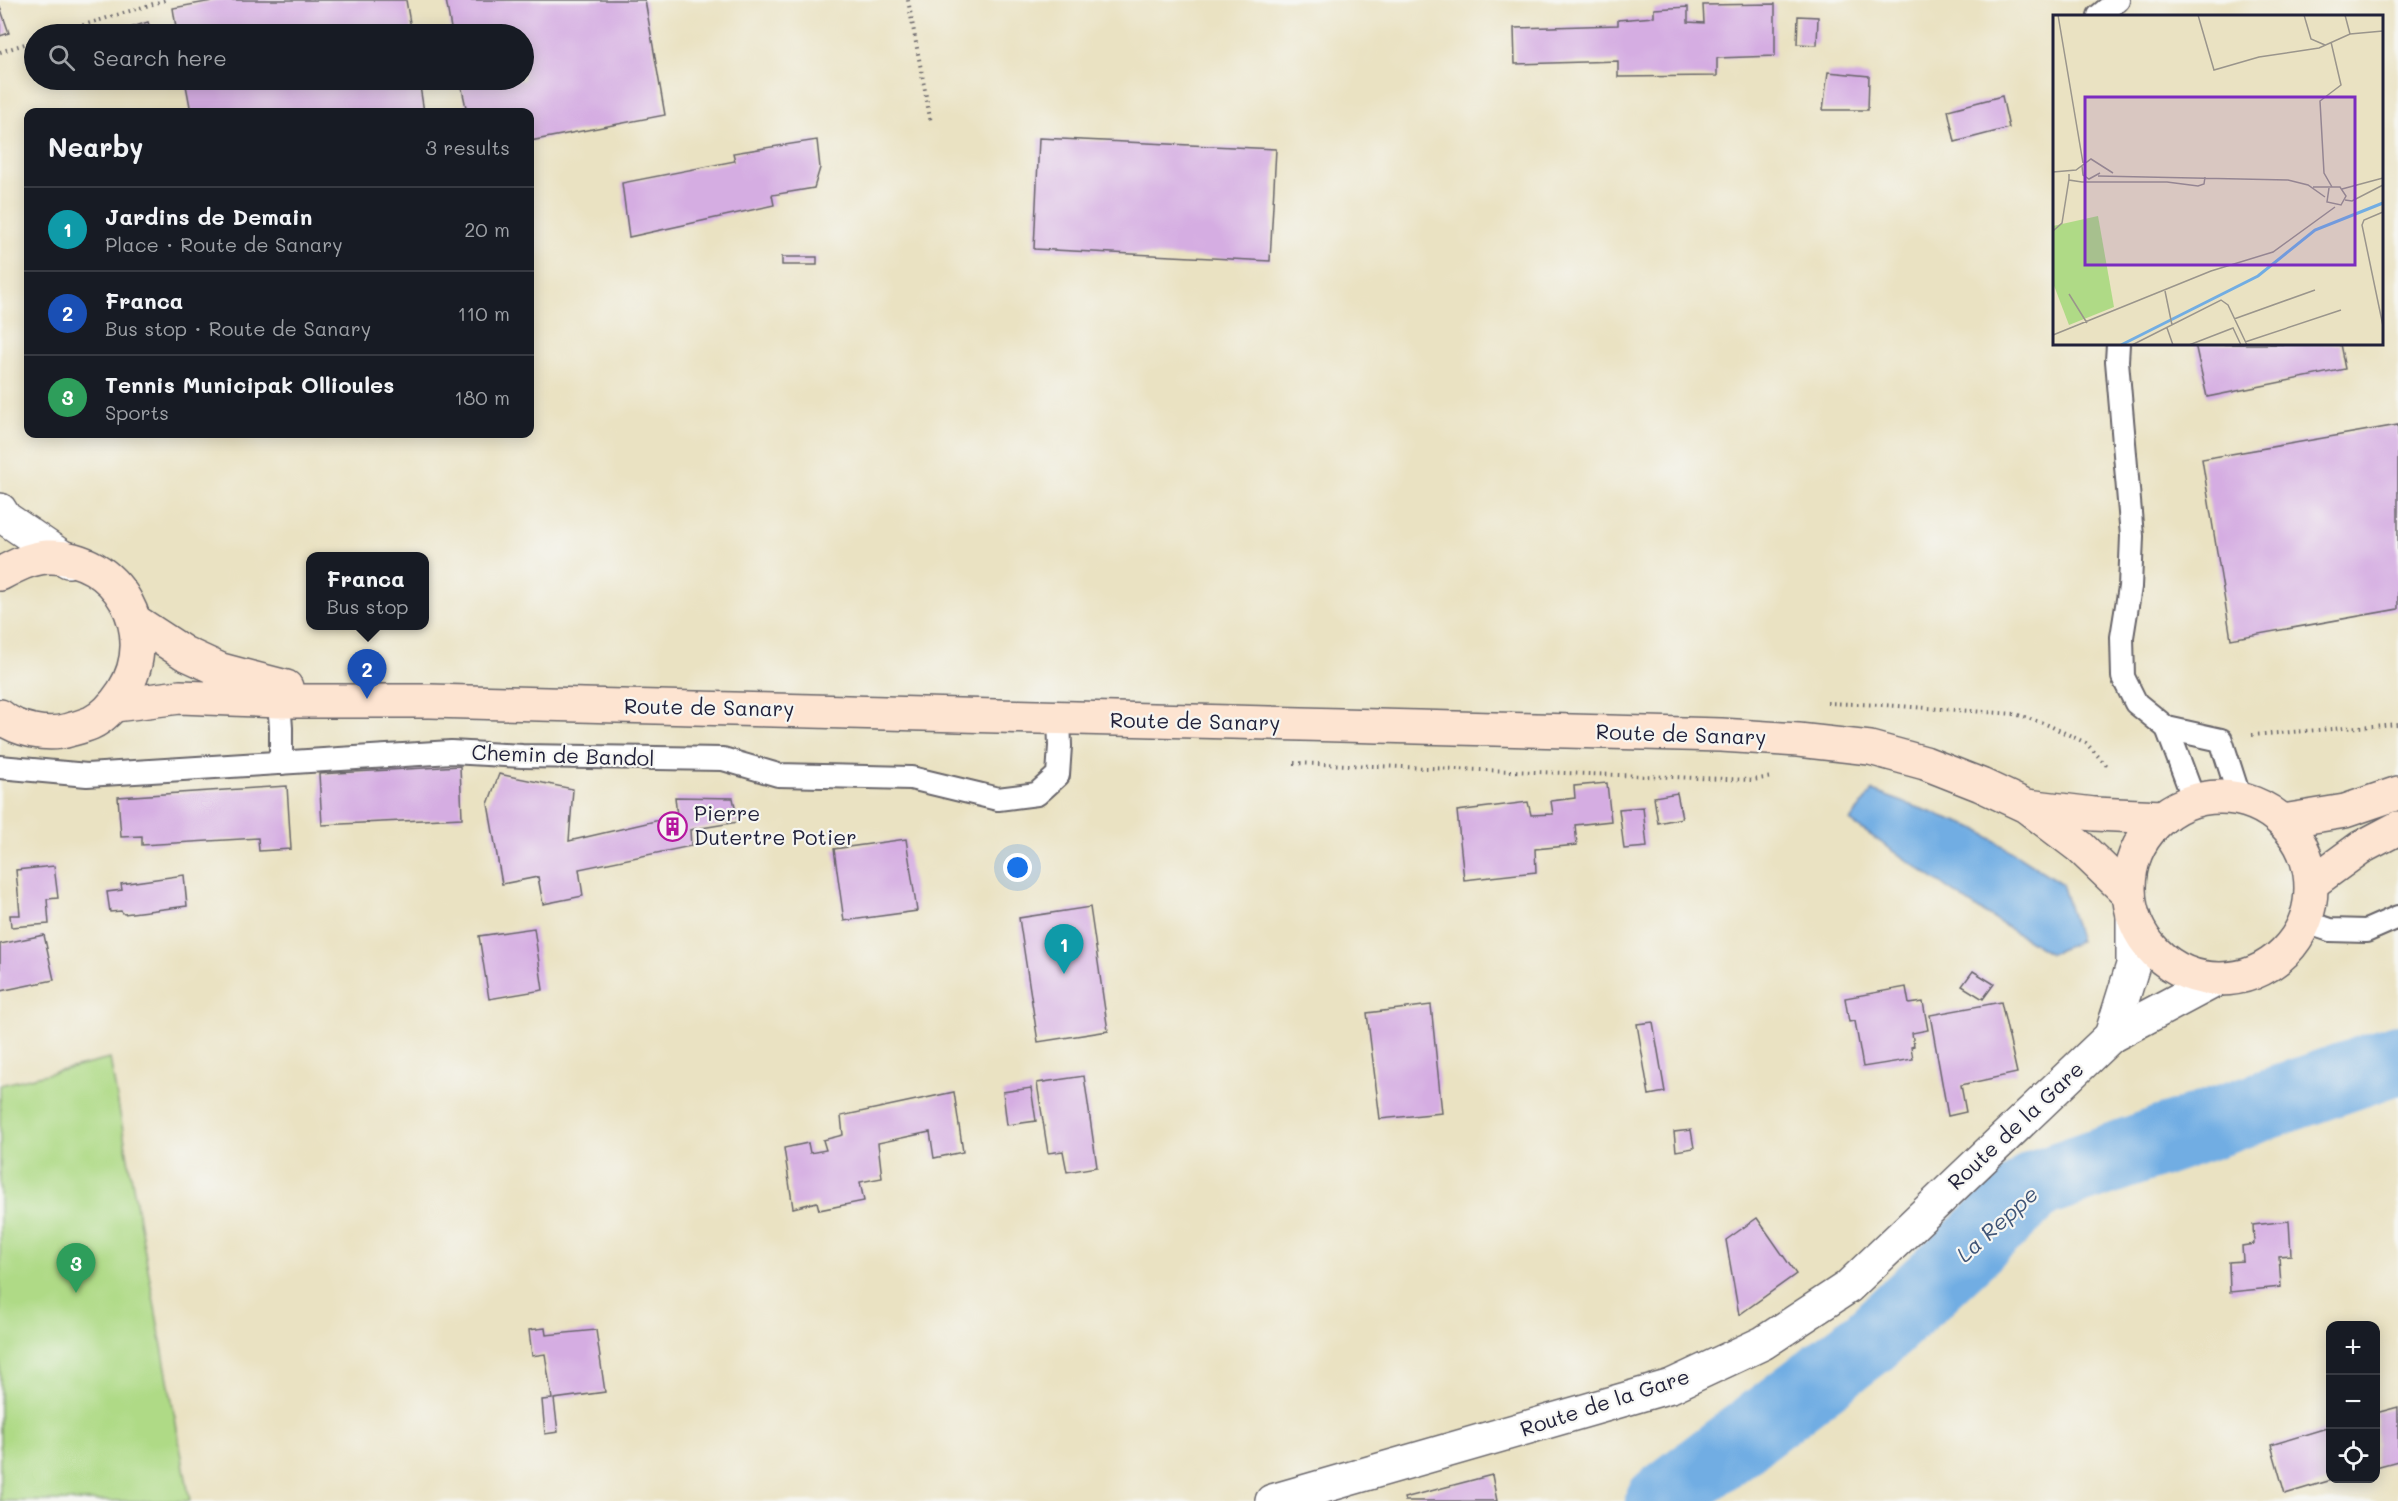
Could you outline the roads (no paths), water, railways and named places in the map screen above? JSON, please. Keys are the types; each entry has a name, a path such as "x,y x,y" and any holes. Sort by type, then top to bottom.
{"main road":[{"path":"0,574 19,563 48,557 76,561 102,574 123,595 135,621 139,651 132,679 115,705 92,723 63,732 33,731 0,716"},
{"name":"Route de Sanary","path":"135,621 184,653 221,670 265,683 353,699"},
{"name":"Route de Sanary","path":"115,705 180,698 279,701 353,699 1697,735 1798,740 1870,748 1925,763 2026,806 2080,847 2131,905"},
{"path":"2283,821 2345,811 2398,794"},
{"path":"2217,797 2240,799 2263,808 2283,821 2298,840 2308,860 2312,883 2311,903 2306,922 2291,946 2270,965 2244,976 2216,980 2188,974 2164,961 2145,940 2131,905 2130,872 2136,851 2147,833 2163,817 2194,800 2217,797"},
{"name":"Route de Sanary","path":"2026,806 2094,814 2163,817"},
{"path":"2312,883 2360,848 2398,828"}],"street":[{"path":"0,510 6,518 69,561"},
{"name":"Route de la Gare","path":"2111,1036 2133,965 2131,905"},
{"name":"Route de la Gare","path":"1272,1501 1671,1386 1763,1343 1848,1287 2111,1036 2216,980"}],"lane":[{"path":"2099,15 2118,0"},
{"path":"2118,345 2117,361 2132,537 2130,587 2122,637 2123,677 2136,703 2167,728 2221,740 2240,799"},
{"path":"279,701 281,763"},
{"name":"Chemin de Bandol","path":"0,767 87,775 451,752 522,756 723,759 778,775 910,778 998,799 1036,794 1058,775 1059,718"},
{"path":"2167,728 2194,800"},
{"path":"2306,922 2330,930 2367,931 2398,917"}],"water":[{"path":"1872,791 1975,828 2062,884 2080,941 2050,954 1981,911 1850,821"}],"waterway":[{"name":"La Reppe","path":"1660,1501 1870,1341 2038,1184 2398,1059"}],"place":[{"name":"Franca","path":"367,699"},
{"name":"Pierre Dutertre Potier","path":"673,826"},
{"name":"Jardins de Demain","path":"1064,974"},
{"name":"Tennis Municipak Ollioules","path":"76,1293"}]}
